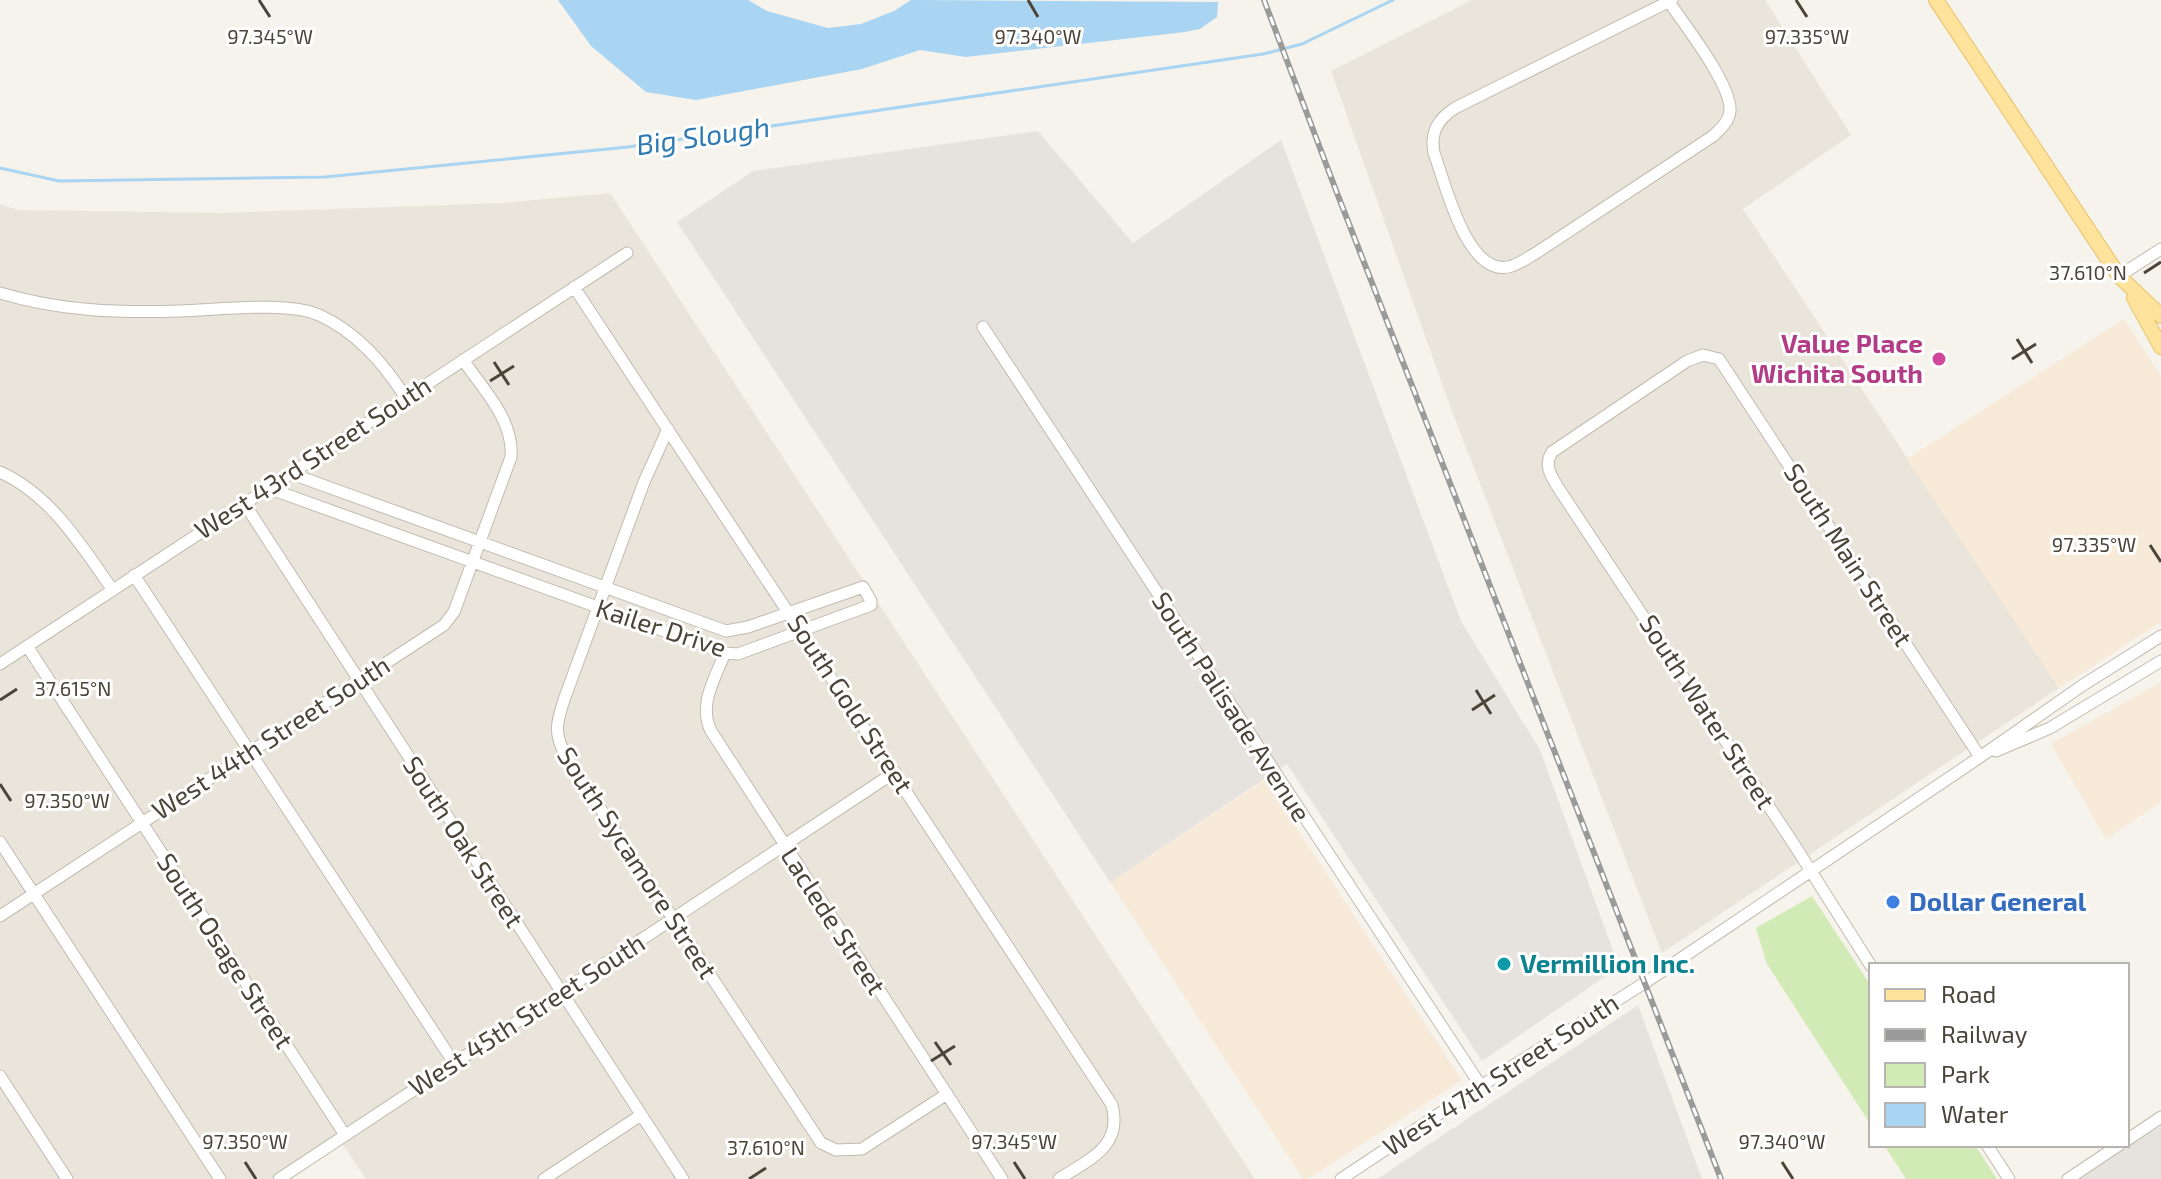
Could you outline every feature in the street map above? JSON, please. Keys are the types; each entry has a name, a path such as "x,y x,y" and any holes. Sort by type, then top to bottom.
{"main road":[{"path":"1936,0 2124,282 2161,347"},
{"path":"2124,282 2161,316"}],"street":[{"path":"1671,1 1723,85 1729,105 1728,117 1713,136 1536,253 1508,267 1484,262 1473,251 1432,142 1437,123 1443,116 1474,98 1671,1"},
{"path":"2124,282 2161,249"},
{"name":"West 43rd Street South","path":"0,664 627,253"},
{"name":"South Gold Street","path":"574,287 1107,1095 1116,1124 1108,1145 1059,1179"},
{"path":"0,293 35,303 111,312 287,309 316,313 337,324 378,358 406,398"},
{"name":"South Palisade Avenue","path":"983,327 1481,1086"},
{"name":"South Main Street","path":"1548,457 1557,446 1687,361 1703,355 1713,356 1723,364 1980,757"},
{"path":"463,360 502,418 512,441 511,457 472,562"},
{"name":"South Sycamore Street","path":"668,429 644,482 558,718 557,739 818,1139 828,1148 845,1152 862,1149 947,1094"},
{"name":"South Water Street","path":"1548,457 1549,472 1559,489 1869,963"},
{"path":"0,472 34,492 54,512 112,589"},
{"name":"Kailer Drive","path":"268,488 725,653 738,654 871,605 863,587 748,627 726,631 292,474"},
{"name":"South Oak Street","path":"244,503 683,1179"},
{"name":"West 44th Street South","path":"0,916 444,625 454,612 472,562"},
{"path":"134,575 454,1063"},
{"path":"1980,757 2072,692 2161,636"},
{"name":"South Osage Street","path":"27,646 345,1135"},
{"name":"Laclede Street","path":"725,653 706,701 708,725 725,756 1002,1179"},
{"path":"1980,757 2050,728 2161,661"},
{"name":"West 47th Street South","path":"1341,1179 1646,982 1980,757"},
{"name":"West 45th Street South","path":"279,1179 895,772"},
{"path":"0,842 220,1179"},
{"path":"0,1076 67,1179"},
{"path":"544,1179 641,1115"},
{"path":"2129,1139 2161,1117"},
{"path":"1988,1147 2009,1179"},
{"path":"2068,1179 2116,1147"}],"shaded area":[{"path":"1472,0 1765,0 1851,135 1743,209 2059,688 1662,953 1450,406 1331,71"},
{"path":"1038,131 1133,243 1281,140 1461,621 1540,750 1619,967 1482,1061 1287,764 1110,882 677,222 753,171"},
{"path":"610,193 1255,1179 366,1179 339,1139 279,1179 0,1179 0,204 18,210 221,213 503,203"},
{"path":"2124,319 2161,376 2161,622 2059,688 1907,459"},
{"path":"2161,682 2161,802 2106,839 2051,744"},
{"path":"1265,780 1462,1080 1308,1179 1303,1179 1110,882"},
{"path":"1638,1005 1702,1179 1377,1179"},
{"path":"2161,1118 2161,1179 2068,1179 2117,1147 2129,1147 2129,1143"}],"green space":[{"path":"1812,896 1869,983 1869,1122 1767,964 1756,928"},
{"path":"1885,1147 1976,1147 1997,1179 1906,1179"}],"water":[{"path":"558,0 748,0 767,11 828,28 861,24 894,11 911,0 1218,2 1217,17 1200,29 1185,32 966,57 920,50 862,69 696,100 646,92 591,46"}],"waterway":[{"name":"Big Slough","path":"0,168 59,181 325,177 628,147 1263,54 1302,44 1393,0"}],"railway":[{"path":"1264,0 1721,1179"}],"place":[{"name":"Value Place Wichita South","path":"1939,359"},
{"name":"Dollar General","path":"1893,902"},
{"name":"Vermillion Inc.","path":"1504,964"}]}
